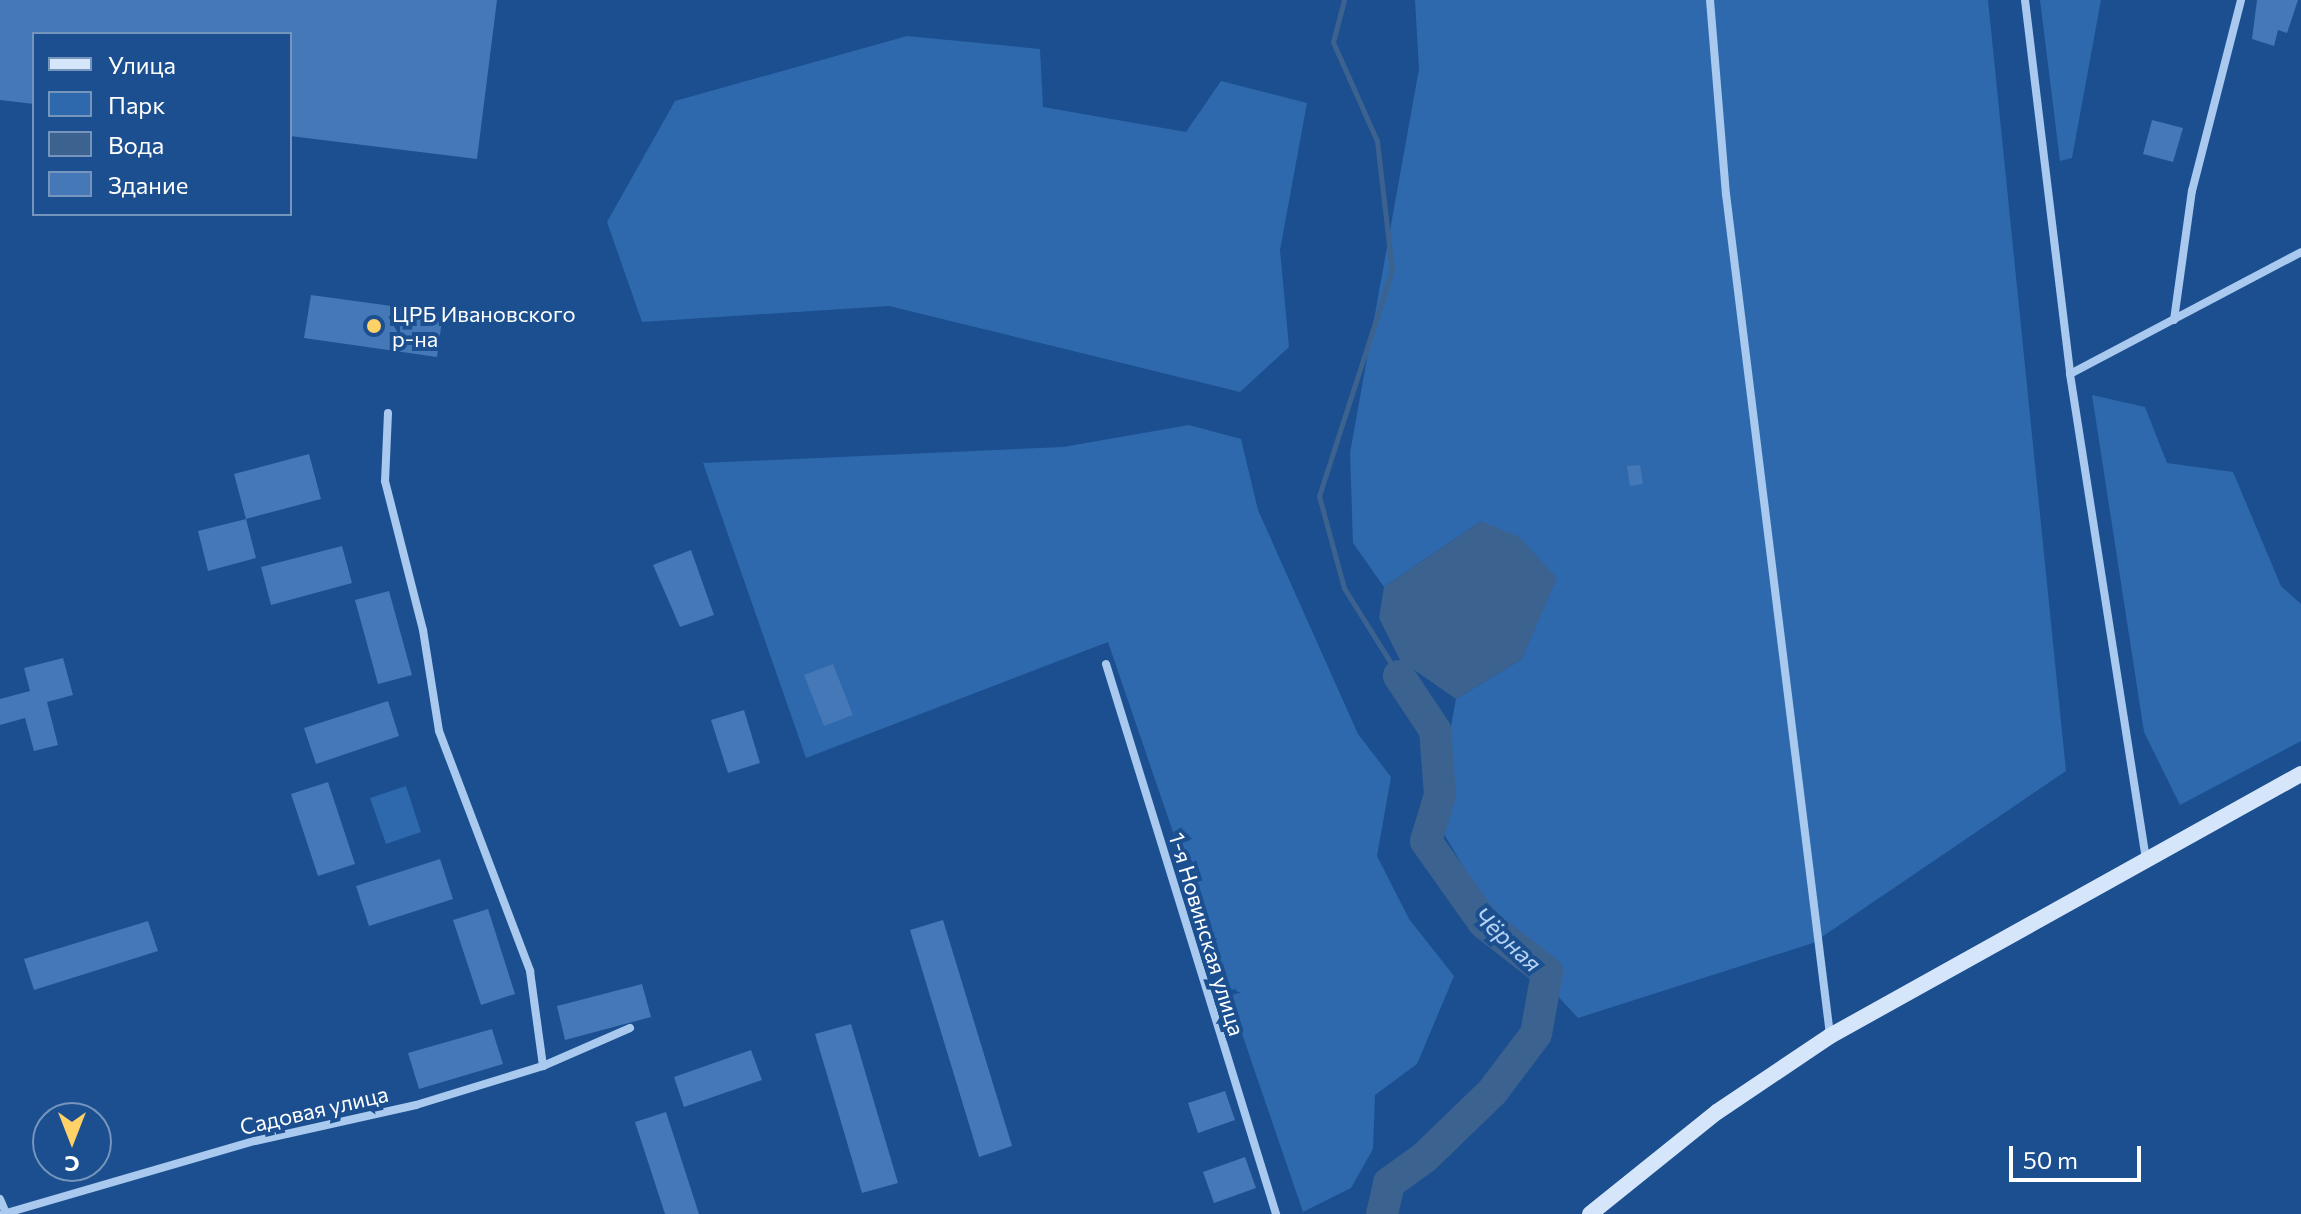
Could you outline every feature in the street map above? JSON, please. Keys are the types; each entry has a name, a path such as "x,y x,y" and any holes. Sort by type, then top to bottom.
{"main road":[{"path":"1590,1214 1717,1112 1830,1036 2301,774"}],"street":[{"path":"1710,0 1728,209 1830,1036"},
{"path":"2025,0 2070,374 2146,859"},
{"path":"2174,320 2192,191 2241,0"},
{"path":"2070,374 2301,252"},
{"path":"388,413 385,481 423,630 439,731 530,971 543,1066"},
{"name":"1-я Новинская улица","path":"1106,664 1276,1214"},
{"name":"Садовая улица","path":"4,1214 255,1141 416,1105 543,1066 630,1028"},
{"path":"0,1199 4,1214"}],"green space":[{"path":"1415,0 1988,0 2066,771 1813,943 1578,1018 1507,941 1434,817 1456,699 1522,659 1481,521 1384,587 1353,543 1350,453 1419,69"},
{"path":"2040,0 2101,0 2072,158 2060,161"},
{"path":"907,36 1040,49 1043,107 1186,132 1221,81 1307,103 1280,250 1289,347 1240,392 889,306 642,322 607,222 675,101"},
{"path":"2092,395 2145,407 2167,463 2233,472 2281,586 2301,604 2301,741 2180,805 2144,732"},
{"path":"1189,425 1241,439 1258,510 1358,734 1391,777 1377,856 1409,919 1454,976 1417,1064 1375,1095 1373,1149 1351,1188 1303,1212 1108,642 806,758 703,463 1063,447"},
{"path":"406,786 421,832 386,844 370,798"}],"water":[{"path":"1481,521 1519,537 1557,578 1522,659 1456,699 1400,660 1379,618 1384,587"}],"building":[{"path":"0,0 497,0 477,159 292,136 292,32 32,32 32,104 0,100"},
{"path":"2257,0 2298,0 2287,33 2278,30 2274,46 2252,39"},
{"path":"2152,120 2183,128 2173,162 2143,154"},
{"name":"ЦРБ Ивановского р-на","path":"311,295 443,313 437,357 304,338"},
{"path":"309,454 321,499 246,519 234,474"},
{"path":"1640,465 1643,484 1630,486 1627,466"},
{"path":"246,519 256,558 208,571 198,531"},
{"path":"342,546 352,583 271,605 261,567"},
{"path":"691,550 714,615 680,627 653,565"},
{"path":"389,591 412,675 378,684 355,600"},
{"path":"63,658 73,695 47,702 58,745 34,751 25,718 0,725 0,699 30,691 24,668"},
{"path":"833,664 853,715 824,726 804,675"},
{"path":"388,701 399,736 316,764 304,728"},
{"path":"744,710 760,763 728,773 711,720"},
{"path":"328,782 355,864 318,876 291,794"},
{"path":"440,859 453,899 369,926 356,886"},
{"path":"488,909 515,994 481,1005 453,920"},
{"path":"943,920 1012,1146 979,1157 910,930"},
{"path":"148,921 158,951 34,990 24,959"},
{"path":"642,984 651,1017 565,1040 557,1006"},
{"path":"851,1024 898,1183 862,1193 815,1034"},
{"path":"492,1029 503,1064 419,1089 408,1053"},
{"path":"751,1050 762,1080 684,1107 674,1077"},
{"path":"1225,1091 1235,1120 1198,1133 1188,1103"},
{"path":"666,1112 699,1214 665,1214 635,1122"},
{"path":"1245,1157 1256,1188 1214,1203 1203,1172"}],"waterway":[{"path":"1344,0 1333,42 1377,141 1392,270 1319,496 1344,588 1399,676"},
{"name":"Чёрная","path":"1382,1214 1389,1183 1425,1157 1493,1091 1536,1034 1547,972 1484,923 1426,841 1440,795 1435,730 1399,676"}],"place":[{"name":"ЦРБ Ивановского р-на","path":"374,326"}]}
